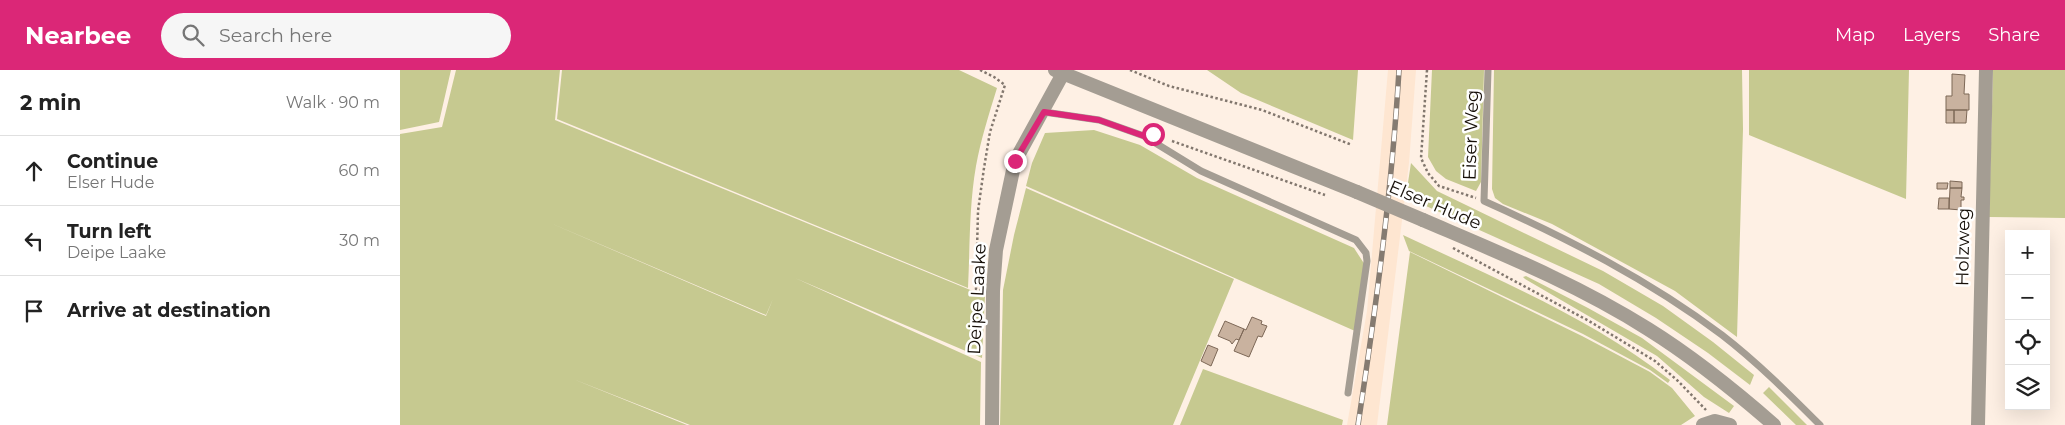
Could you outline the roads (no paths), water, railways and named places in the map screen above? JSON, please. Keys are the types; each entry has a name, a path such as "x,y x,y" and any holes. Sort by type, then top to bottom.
{"street":[{"name":"Holzweg","path":"1978,425 1986,70"},
{"name":"Deipe Laake","path":"992,425 993,291 996,250 1015,161 1044,112 1061,71"},
{"name":"Elser Hude","path":"1061,71 1357,192 1559,280 1648,328 1702,365 1774,425"},
{"path":"1709,423 1730,425"}],"lane":[{"name":"Eiser Weg","path":"1488,70 1484,201 1544,228 1613,264 1696,317 1746,355 1820,425"},
{"path":"1044,112 1099,120 1144,136 1201,171 1356,240 1366,253 1368,261 1348,393"}],"railway":[{"path":"1358,425 1383,248 1399,70"}]}
